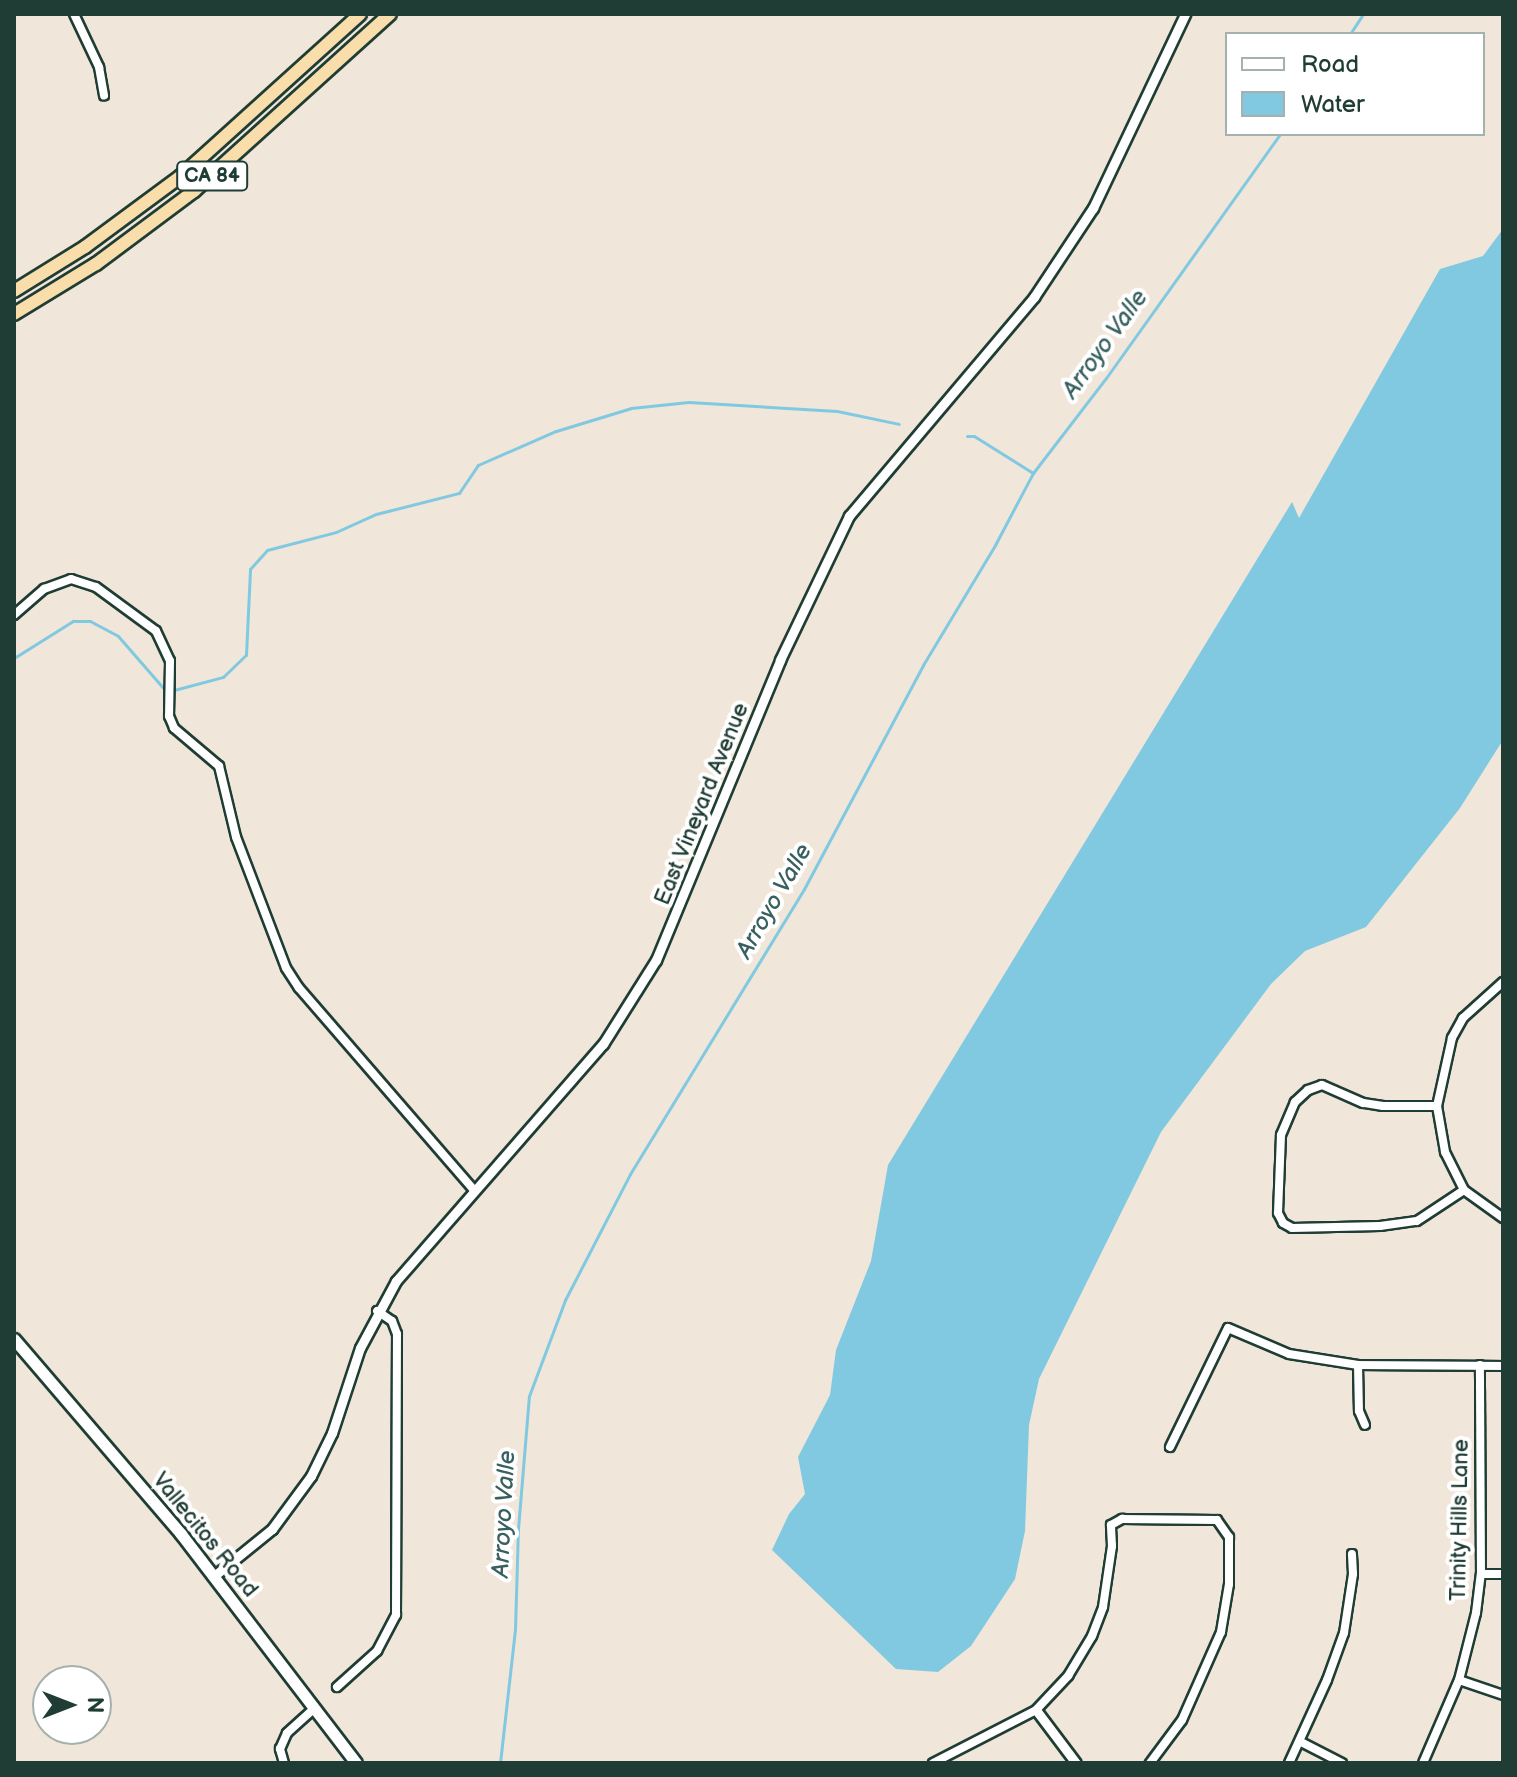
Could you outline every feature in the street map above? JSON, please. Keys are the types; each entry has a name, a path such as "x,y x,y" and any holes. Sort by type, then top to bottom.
{"highway":[{"name":"CA 84","path":"14,291 111,229 181,176 360,14"},
{"name":"CA 84","path":"14,314 96,264 194,191 390,14"}],"main road":[{"name":"Vallecitos Road","path":"14,1339 214,1576 356,1763"}],"street":[{"path":"74,14 99,67 104,96"},
{"name":"East Vineyard Avenue","path":"214,1576 272,1529 311,1476 332,1433 360,1348 377,1311 396,1281 473,1189 603,1044 656,960 780,660 849,516 1034,297 1085,221 1185,14"},
{"path":"14,615 60,580 82,580 146,621 156,631 170,661 169,716 174,728 219,766 236,837 286,968 299,988 473,1189"},
{"path":"1503,982 1463,1018 1452,1038 1437,1106 1445,1152 1464,1190 1503,1218"},
{"path":"1437,1106 1363,1103 1322,1085 1308,1090 1295,1102 1281,1135 1278,1213 1283,1223 1292,1228 1380,1226 1417,1221 1464,1190"},
{"path":"337,1687 377,1651 396,1615 397,1334 396,1325 377,1311"},
{"path":"1170,1447 1228,1328 1289,1354 1358,1365 1503,1366"},
{"path":"1358,1365 1359,1411 1365,1425"},
{"name":"Trinity Hills Lane","path":"1423,1763 1459,1680 1470,1643 1481,1574 1480,1365"},
{"path":"933,1763 1036,1710 1068,1676 1092,1636 1108,1583 1111,1525 1122,1519 1217,1520 1229,1537 1229,1584 1221,1632 1182,1720 1150,1763"},
{"path":"1289,1763 1301,1742 1344,1633 1353,1574 1352,1554"},
{"path":"1481,1574 1503,1574"},
{"path":"1459,1680 1503,1695"},
{"path":"284,1763 280,1749 287,1733 315,1708"},
{"path":"1036,1710 1076,1763"},
{"path":"1301,1742 1342,1763"}],"water":[{"path":"1503,229 1503,740 1460,808 1366,927 1305,951 1271,984 1161,1132 1039,1379 1029,1425 1025,1531 1015,1579 971,1646 938,1672 896,1669 772,1550 789,1514 805,1494 798,1457 830,1395 836,1350 871,1261 888,1165 1292,502 1299,518 1440,269 1483,256"}],"waterway":[{"name":"Arroyo Valle","path":"1351,32 1363,14"},
{"name":"Arroyo Valle","path":"500,1763 515,1629 518,1529 529,1396 565,1300 630,1174 804,889 923,665 995,545 1033,473 1106,378 1279,136"},
{"path":"174,690 223,677 246,655 250,569 267,550 336,532 376,514 459,493 478,465 556,431 631,408 689,402 837,411 899,424"},
{"path":"967,436 974,436 1033,473"},
{"path":"14,658 73,621 90,621 118,636 164,689"}]}
